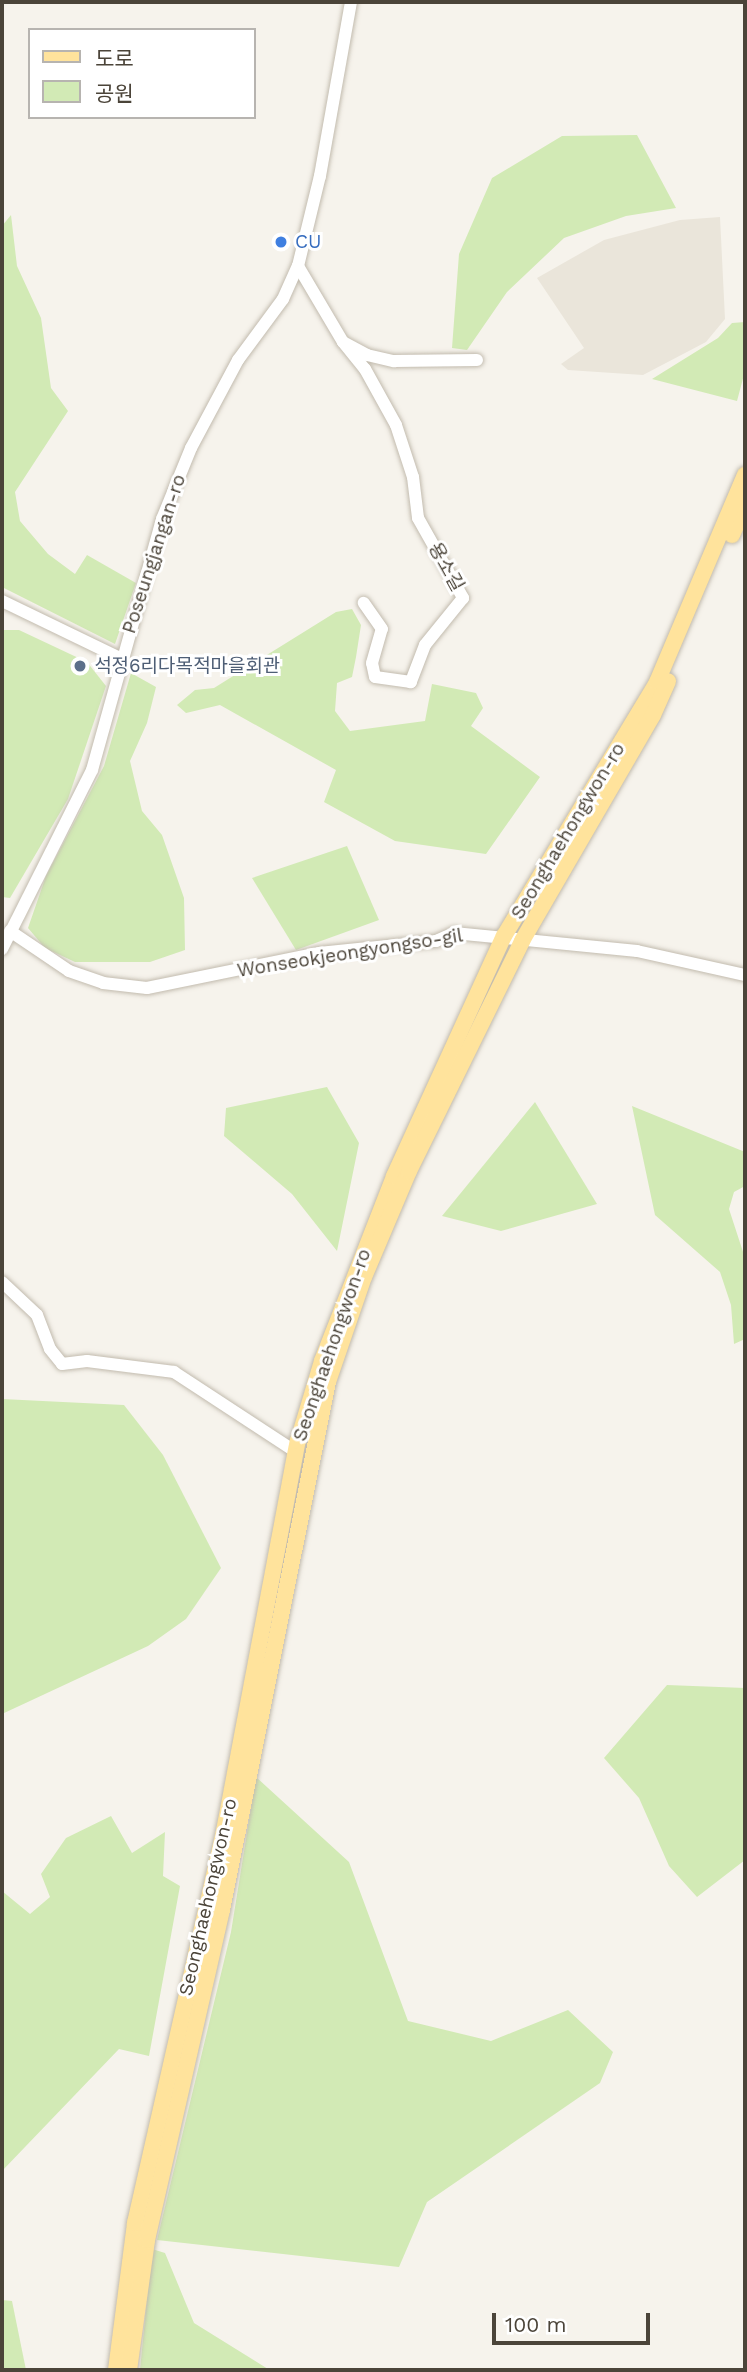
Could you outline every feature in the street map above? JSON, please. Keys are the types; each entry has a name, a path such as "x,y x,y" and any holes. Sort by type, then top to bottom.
{"main road":[{"name":"Seonghaehongwon-ro","path":"116,2370 135,2223 224,1831 298,1441 352,1278 504,936 657,681 745,475"},
{"name":"Seonghaehongwon-ro","path":"129,2370 147,2240 222,1910 328,1382 364,1277 409,1171 522,941 653,715 745,506"}],"street":[{"name":"Poseungjangan-ro","path":"2,949 92,770 110,715 120,658 162,519 191,448 239,360 283,299 298,266 320,176 351,2"},
{"name":"용소길","path":"298,266 343,342 365,369 396,425 413,477 418,518 463,598 425,645 411,681 375,677 372,663 382,629 364,603"},
{"path":"343,342 367,355 394,361 477,360"},
{"path":"2,601 120,658"},
{"name":"Wonseokjeongyongso-gil","path":"10,931 69,971 103,983 147,988 319,953 436,941 454,933 637,951 745,975"},
{"path":"2,1282 37,1315 50,1349 62,1364 87,1361 174,1372 290,1448"}],"shaded area":[{"path":"720,217 725,319 706,342 643,375 568,370 561,364 584,348 537,278 604,240 680,220"}],"green space":[{"path":"637,135 676,208 626,216 564,238 507,292 467,350 452,348 459,254 492,178 562,136"},
{"path":"11,215 17,266 41,318 51,388 68,411 15,492 20,521 48,554 75,574 87,555 136,583 115,644 2,587 2,226"},
{"path":"745,322 745,371 737,401 652,379 718,338 732,323"},
{"path":"352,609 361,625 356,657 352,677 337,683 335,711 350,731 425,721 432,684 476,693 483,708 471,726 540,777 486,854 395,841 324,802 336,770 220,705 186,713 177,705 195,690 214,688 336,612"},
{"path":"2,630 19,630 87,662 106,686 68,799 10,898 2,897"},
{"path":"131,673 156,687 147,723 130,761 142,811 162,835 184,898 185,950 150,962 75,962 45,948 28,928 46,876 104,766"},
{"path":"347,846 379,920 296,950 252,878"},
{"path":"327,1087 359,1143 337,1251 292,1194 224,1136 226,1108"},
{"path":"535,1102 597,1204 501,1231 442,1216"},
{"path":"632,1106 745,1152 745,1186 734,1192 729,1209 745,1258 745,1339 734,1344 731,1305 720,1272 655,1215"},
{"path":"2,1399 124,1405 163,1455 221,1568 186,1619 148,1646 2,1714"},
{"path":"667,1685 745,1688 745,1860 697,1897 669,1866 639,1798 604,1758"},
{"path":"256,1777 349,1862 408,2021 491,2041 568,2010 613,2052 600,2083 427,2202 399,2267 157,2240 231,1932"},
{"path":"111,1816 132,1853 165,1832 163,1876 180,1886 149,2056 119,2049 2,2171 2,1891 30,1914 50,1897 41,1874 66,1838"},
{"path":"152,2249 165,2253 194,2323 268,2369 140,2370"},
{"path":"2,2300 12,2301 26,2370 2,2370"}],"place":[{"name":"CU","path":"281,242"},
{"name":"석정6리다목적마을회관","path":"80,666"}]}
